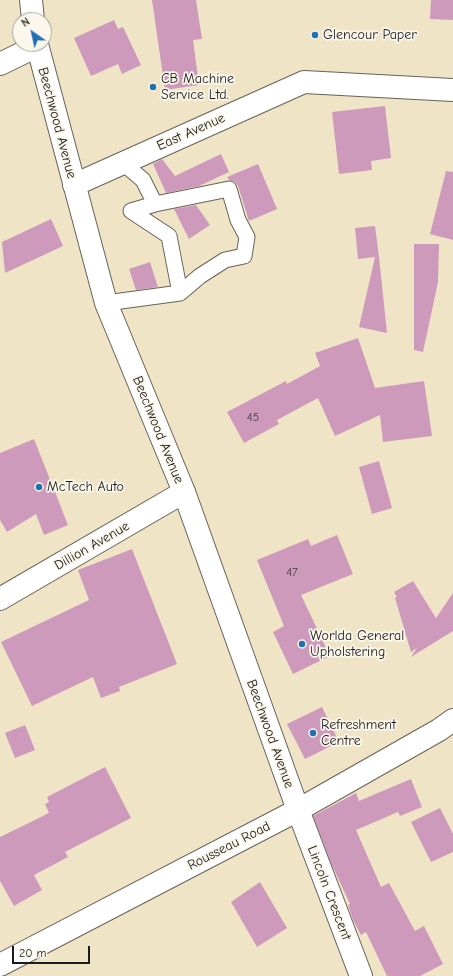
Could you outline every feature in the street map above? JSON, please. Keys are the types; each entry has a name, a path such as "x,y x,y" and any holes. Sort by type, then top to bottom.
{"street":[{"path":"31,0 33,12"},
{"path":"0,64 23,52"},
{"name":"Beechwood Avenue","path":"39,52 106,303 184,492 298,810"},
{"name":"East Avenue","path":"74,185 304,82 453,90"},
{"name":"Dillion Avenue","path":"0,599 184,492"},
{"name":"Rousseau Road","path":"0,964 298,810 439,730 453,720"},
{"name":"Lincoln Crescent","path":"298,810 361,976"}],"lane":[{"path":"123,162 143,180 155,204"},
{"path":"106,303 180,293 200,276 225,260 244,256 247,237 238,220 229,189 155,204 131,211 169,236 180,293"}],"building":[{"path":"152,0 196,0 202,39 193,40 199,85 165,90"},
{"path":"431,0 453,0 453,20 430,19"},
{"path":"114,20 118,29 123,27 141,65 122,74 118,64 91,76 74,38"},
{"path":"385,106 391,158 371,161 372,170 339,174 332,112"},
{"path":"221,154 229,172 199,186 166,193 153,164 162,159 175,176"},
{"path":"258,164 277,209 249,221 238,186 227,177"},
{"path":"446,171 453,172 453,240 430,234"},
{"path":"196,205 210,225 189,239 174,209"},
{"path":"51,219 63,246 5,273 2,242"},
{"path":"375,226 387,333 359,327 375,257 358,259 355,228"},
{"path":"414,244 439,244 438,282 423,352 414,350"},
{"path":"150,262 158,287 136,290 129,269"},
{"path":"358,338 375,388 424,381 432,436 383,442 380,415 335,436 318,398 277,420 279,424 244,443 227,412 286,381 287,384 320,366 315,353"},
{"path":"34,439 68,525 44,535 36,514 7,532 0,520 0,453"},
{"path":"379,461 392,508 372,514 359,467"},
{"path":"337,535 353,574 301,595 330,656 293,674 273,632 284,626 257,560 308,539 311,546"},
{"path":"132,549 177,664 119,687 120,691 101,698 93,677 32,706 1,642 89,600 78,570"},
{"path":"413,581 436,618 453,593 453,631 411,657 417,648 411,652 395,598 397,597 394,592"},
{"name":"Refreshment Centre","path":"322,707 339,742 305,759 287,724"},
{"path":"25,725 35,750 15,758 5,733"},
{"path":"105,767 131,818 65,852 68,857 34,875 42,890 14,906 0,881 0,837 49,813 45,804 49,802 47,797"},
{"path":"411,779 422,807 400,816 398,812 356,830 381,887 389,883 415,931 424,926 443,964 420,976 387,976 366,932 361,935 353,920 348,905 350,904 331,863 313,816 356,793 359,801"},
{"path":"440,808 453,834 453,852 431,862 411,822"},
{"path":"260,882 287,928 257,947 231,902"}],"place":[{"name":"Glencour Paper","path":"315,35"},
{"name":"CB Machine Service Ltd.","path":"153,87"},
{"name":"McTech Auto","path":"39,487"},
{"name":"Worlda General Upholstering","path":"302,644"},
{"name":"Refreshment Centre","path":"313,733"}]}
